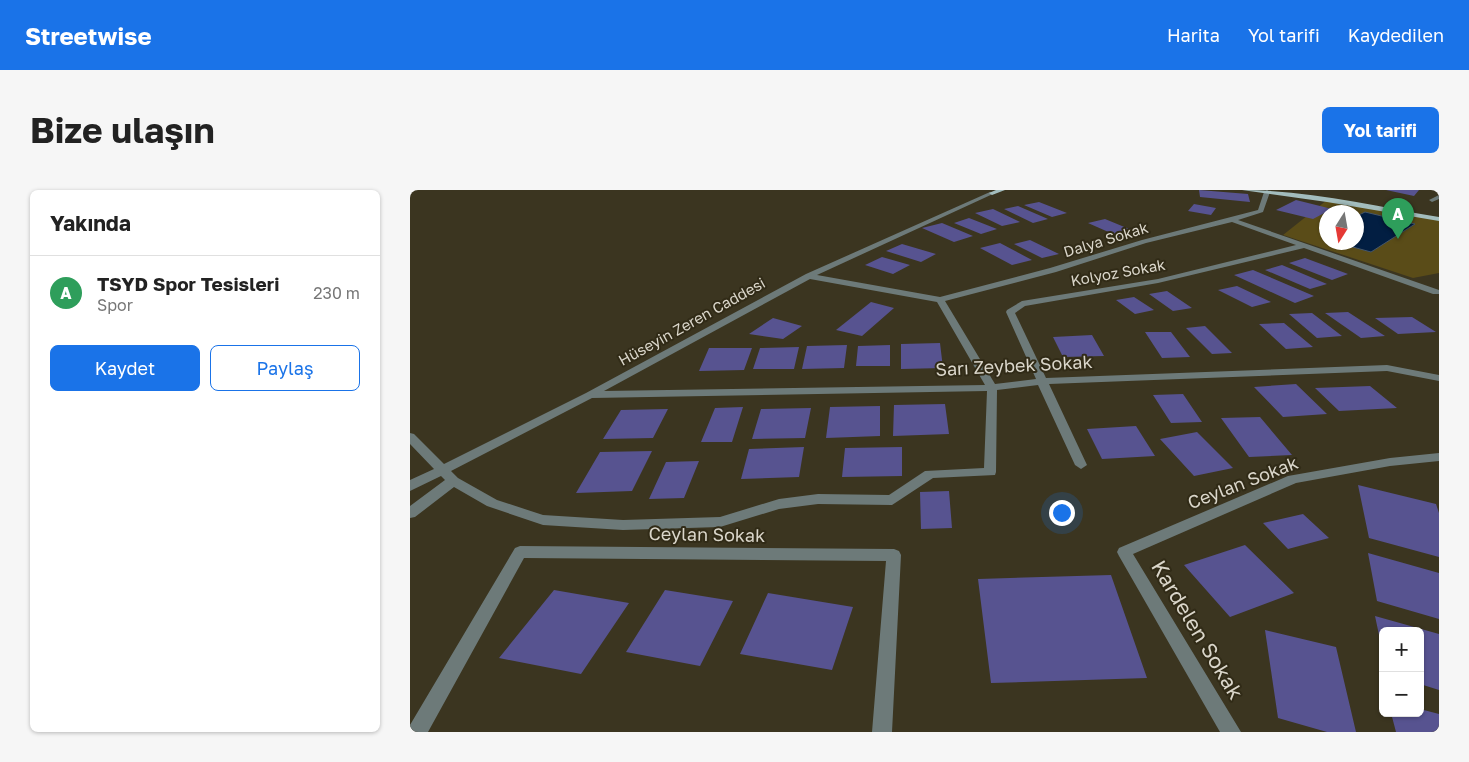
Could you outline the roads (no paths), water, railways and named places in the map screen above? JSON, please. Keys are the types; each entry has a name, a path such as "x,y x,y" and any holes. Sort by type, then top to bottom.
{"main road":[{"path":"1245,190 1327,200 1439,219"},
{"path":"1290,190 1439,214"}],"street":[{"name":"Hüseyin Zeren Caddesi","path":"410,486 590,394 809,276 996,191"},
{"name":"Dalya Sokak","path":"940,300 1053,270 1144,241 1232,220 1261,211 1267,192"},
{"path":"1232,220 1438,293"},
{"name":"Kolyoz Sokak","path":"1041,381 1010,312 1022,304 1158,281 1306,245"},
{"path":"410,437 453,481 492,503 543,520 623,525 720,522 779,504 818,499 892,500 930,474 990,472 992,388 940,300 809,276"},
{"name":"Sarı Zeybek Sokak","path":"590,394 992,388 1041,381 1388,368 1439,378"},
{"path":"1041,381 1081,465"},
{"name":"Ceylan Sokak","path":"1124,552 1293,479 1390,462 1439,457"},
{"path":"410,512 453,481"},
{"name":"Ceylan Sokak","path":"416,732 520,552 894,556 882,732"},
{"name":"Kardelen Sokak","path":"1124,552 1231,732"}],"water":[{"path":"1364,212 1415,224 1371,252 1364,250"}],"place":[{"name":"TSYD Spor Tesisleri","path":"1398,239"}]}
